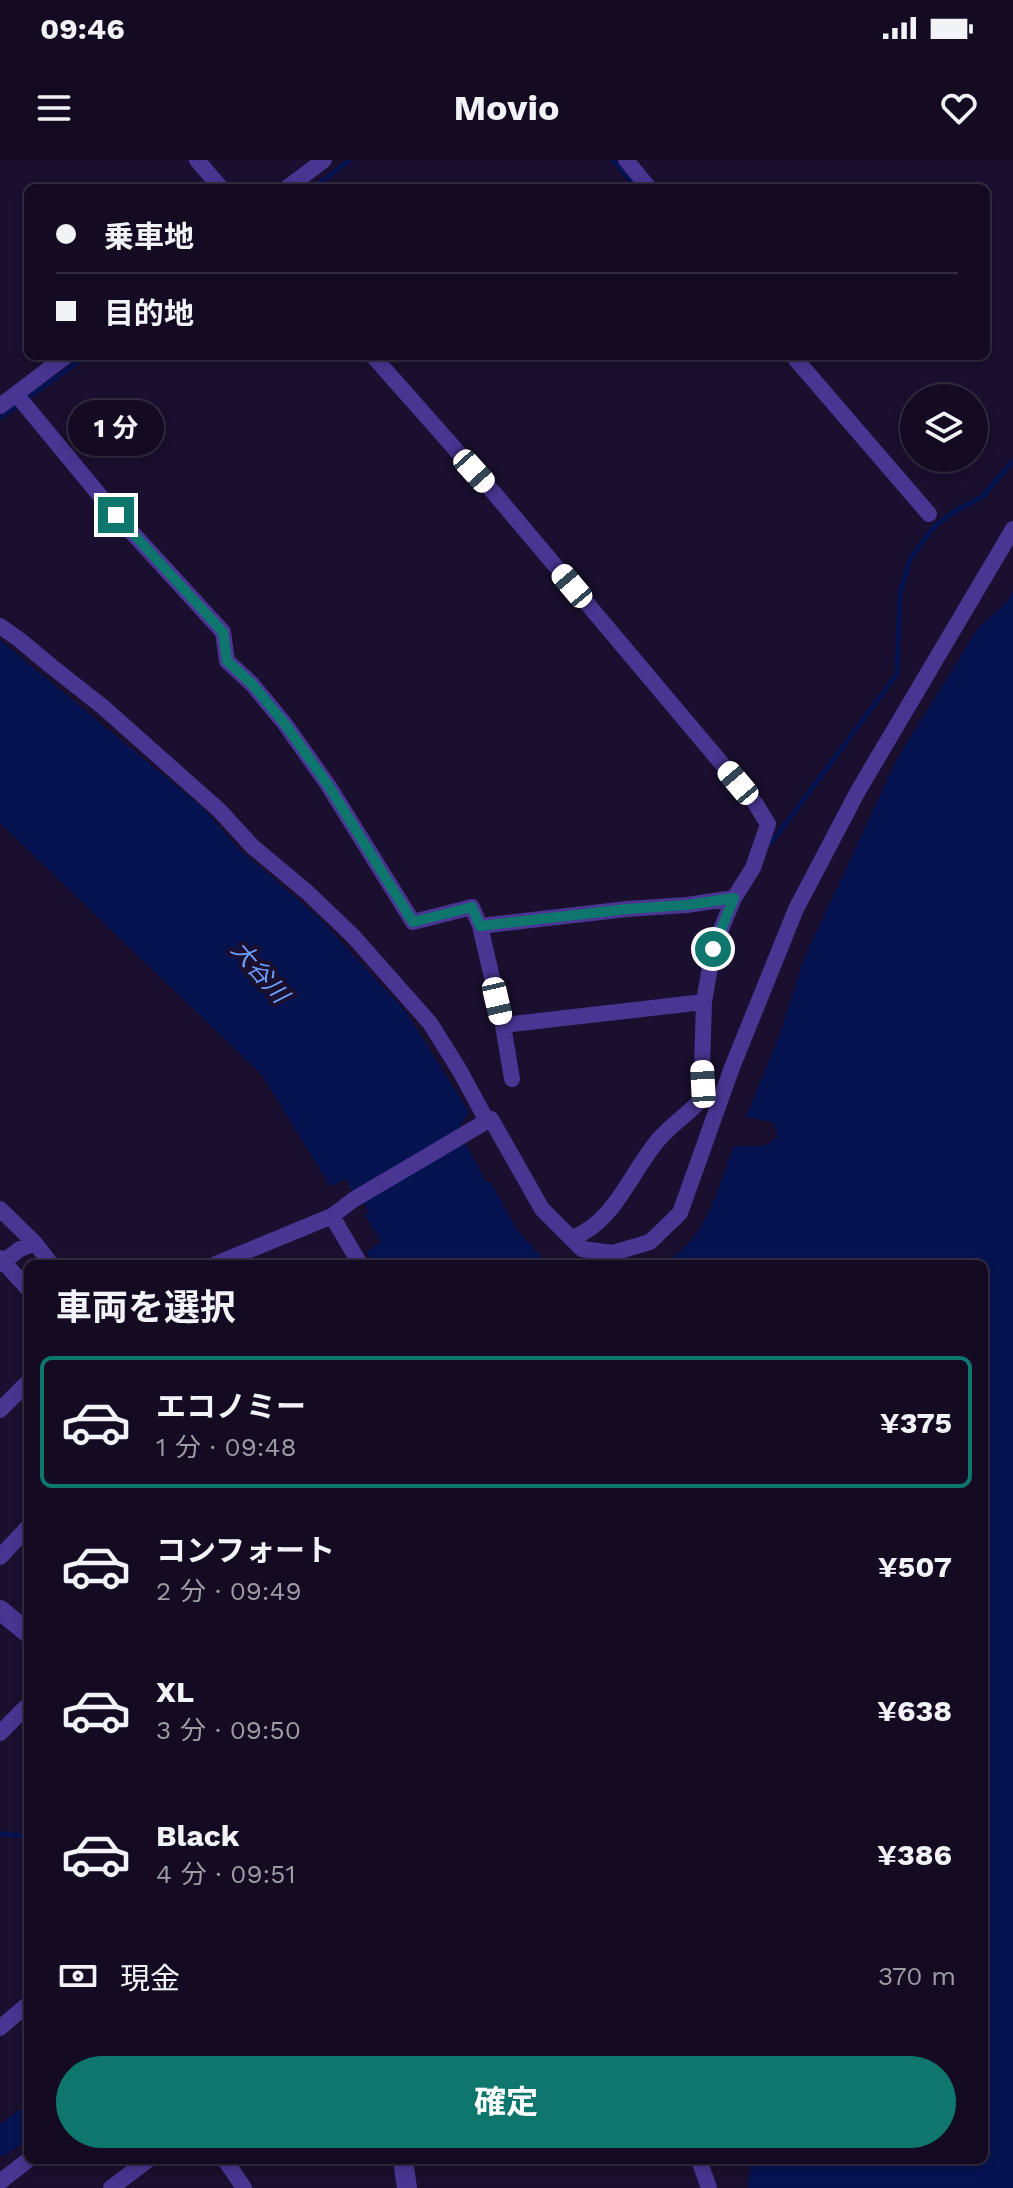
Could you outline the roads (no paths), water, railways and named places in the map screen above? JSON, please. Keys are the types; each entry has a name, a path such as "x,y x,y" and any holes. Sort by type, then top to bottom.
{"street":[{"path":"197,160 218,184"},
{"path":"292,184 324,160"},
{"path":"626,160 646,184"},
{"path":"0,406 61,360"},
{"path":"377,360 494,493 755,803 768,824 753,868 734,898 713,949 704,1002 701,1100 660,1138 604,1218 587,1232 572,1238"},
{"path":"796,360 929,514"},
{"path":"16,394 116,515 223,632 227,661 252,684 285,724 328,785 413,922 472,907 480,926 512,1079"},
{"path":"226,1260 332,1216 353,1200 491,1119 542,1209 582,1249 613,1253 650,1242 680,1213 731,1070 796,909 858,791 1013,529"},
{"path":"0,626 103,707 219,810 253,847 353,936 430,1023 460,1071 482,1123"},
{"path":"480,926 734,898"},
{"path":"503,1025 704,1002"},
{"path":"0,1209 48,1260"},
{"path":"332,1216 358,1260"},
{"path":"24,1285 1,1261 35,1243"},
{"path":"0,1410 24,1386"},
{"path":"0,1557 24,1531"},
{"path":"0,1610 24,1630"},
{"path":"0,1733 24,1709"},
{"path":"0,2028 24,2007"},
{"path":"0,2182 24,2163"},
{"path":"111,2188 143,2164"},
{"path":"228,2164 244,2188"},
{"path":"404,2164 407,2188"},
{"path":"700,2164 709,2188"}],"water":[{"path":"1013,591 1013,2188 748,2188 751,2164 988,2164 988,1260 668,1260 690,1242 700,1228 716,1196 734,1146 765,1146 778,1136 773,1122 746,1117 781,1031 803,961 897,759 978,628 1006,603"},
{"name":"大谷川","path":"0,640 202,807 239,849 319,918 406,1012 469,1112 458,1129 486,1182 491,1183 517,1230 544,1260 371,1260 366,1252 381,1242 365,1215 369,1213 357,1191 353,1192 346,1179 330,1186 262,1075 0,823"}],"waterway":[{"path":"318,184 350,160"},
{"path":"613,160 634,184"},
{"path":"0,418 80,360"},
{"path":"772,842 897,674 900,594 910,559 933,528 953,512 982,497 1013,461"},
{"path":"0,1834 24,1836"},
{"path":"0,2142 24,2124"}]}
